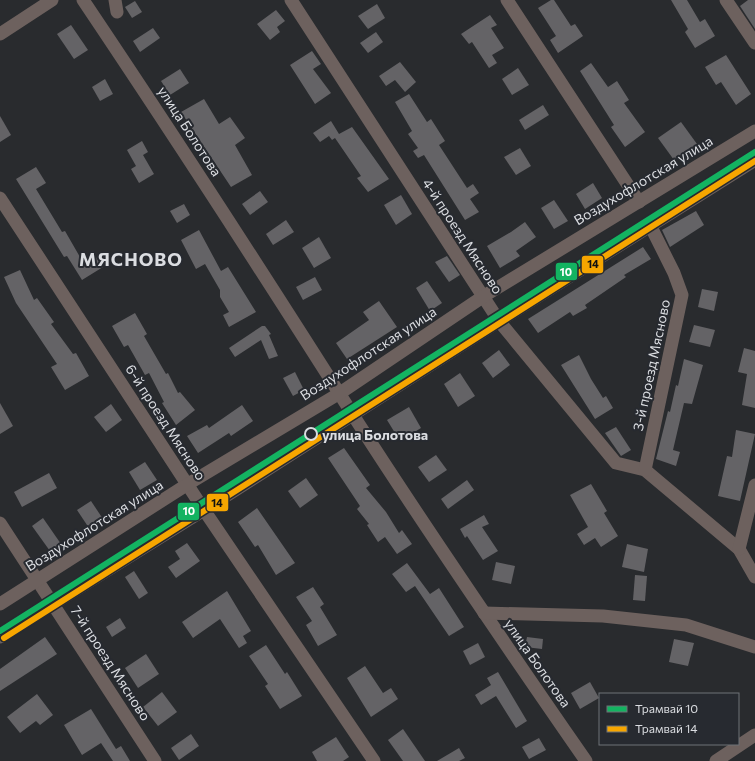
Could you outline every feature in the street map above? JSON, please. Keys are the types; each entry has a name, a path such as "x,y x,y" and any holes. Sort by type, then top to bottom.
{"street":[{"path":"0,34 52,0"},
{"name":"улица Болотова","path":"83,0 194,166 353,415 484,613 586,761"},
{"name":"4-й проезд Мясново","path":"291,0 484,296 498,321 616,463 645,470 739,549 755,577"},
{"path":"507,0 640,202"},
{"path":"726,0 755,43"},
{"name":"Воздухофлотская улица","path":"0,604 188,484 340,393 484,296 755,131"},
{"path":"0,637 204,510 498,321 755,160"},
{"name":"6-й проезд Мясново","path":"0,198 204,510 374,761"},
{"name":"3-й проезд Мясново","path":"645,470 682,295 674,273 650,225"},
{"path":"739,549 755,485"},
{"name":"7-й проезд Мясново","path":"0,523 155,761"},
{"path":"484,613 603,616 686,625 755,647"},
{"path":"716,761 755,735"}],"building":[{"path":"551,0 554,0 571,26 575,24 583,36 558,53 550,40 556,36 538,8"},
{"path":"671,0 687,0 700,22 705,19 715,36 695,48 685,32 688,29"},
{"path":"748,0 755,0 755,29 740,6"},
{"path":"135,1 142,12 132,18 125,7"},
{"path":"377,4 385,18 368,29 358,16"},
{"path":"276,10 285,21 277,27 280,32 270,40 257,24"},
{"path":"490,15 497,25 491,28 504,48 492,55 497,63 489,68 472,42 469,44 461,34"},
{"path":"71,25 88,50 74,59 57,34"},
{"path":"153,28 160,38 140,52 133,41"},
{"path":"376,32 383,42 368,53 360,43"},
{"path":"312,51 321,64 313,69 331,93 315,104 290,65"},
{"path":"726,55 751,94 736,105 721,82 716,85 705,67"},
{"path":"400,62 416,82 405,92 395,80 386,86 379,76"},
{"path":"591,63 608,87 617,81 629,100 624,103 645,132 625,147 611,127 614,125 580,71"},
{"path":"518,68 529,85 512,95 502,79"},
{"path":"180,69 189,83 170,95 161,81"},
{"path":"105,79 113,94 100,101 92,87"},
{"path":"409,94 427,122 431,119 445,141 439,145 467,188 473,184 479,193 470,199 479,212 465,220 424,155 418,158 413,151 418,148 408,134 412,131 395,102"},
{"path":"204,99 219,124 230,117 245,138 235,145 252,175 231,187 181,112"},
{"path":"543,105 549,115 525,130 519,120"},
{"path":"0,116 11,135 0,142"},
{"path":"331,121 339,134 352,127 389,179 368,192 357,178 361,176 335,138 332,140 329,136 320,142 313,133"},
{"path":"681,122 697,144 674,160 658,138"},
{"path":"142,141 148,152 143,155 154,174 139,183 131,169 136,166 127,150"},
{"path":"520,148 531,166 516,175 504,157"},
{"path":"36,167 46,183 36,189 62,232 65,231 84,264 96,257 103,267 82,280 67,256 64,257 16,179"},
{"path":"593,183 602,198 585,209 576,194"},
{"path":"260,191 268,202 250,215 242,204"},
{"path":"401,195 412,214 396,225 384,205"},
{"path":"554,200 568,221 554,229 541,208"},
{"path":"184,204 190,215 177,223 170,211"},
{"path":"696,211 704,225 670,247 662,230"},
{"path":"286,220 294,232 273,245 266,234"},
{"path":"525,222 536,237 516,251 520,256 500,268 487,246"},
{"path":"199,230 221,271 228,267 256,312 229,327 223,315 229,312 220,297 220,290 205,264 196,269 181,240"},
{"path":"319,237 331,258 314,268 302,248"},
{"path":"643,247 651,259 624,275 626,277 585,305 587,308 573,316 570,312 538,333 528,319"},
{"path":"447,256 460,275 449,282 435,262"},
{"path":"20,270 34,300 37,298 54,322 51,324 73,354 76,353 89,376 65,390 51,367 57,364 16,303 4,277"},
{"path":"315,277 322,290 303,300 296,287"},
{"path":"427,281 442,303 430,311 416,288"},
{"path":"702,289 718,292 714,311 698,307"},
{"path":"379,301 397,327 347,359 336,343 369,320 363,312"},
{"path":"135,313 147,334 144,336 166,374 168,373 178,393 180,392 195,410 176,425 162,403 164,402 149,373 145,375 128,345 124,347 112,326"},
{"path":"694,325 715,330 710,347 689,342"},
{"path":"262,326 265,326 271,334 269,335 278,356 269,359 261,340 235,357 229,348"},
{"path":"744,348 755,351 755,408 742,405 747,374 738,372"},
{"path":"499,350 510,365 493,378 482,363"},
{"path":"579,355 591,379 603,398 606,396 613,408 595,419 561,365"},
{"path":"684,359 703,365 692,404 684,403 673,450 680,452 676,466 656,459 668,411 670,412 676,385 678,386"},
{"path":"295,372 304,390 293,396 283,378"},
{"path":"460,373 475,396 458,407 444,384"},
{"path":"0,403 13,426 0,434"},
{"path":"111,404 122,420 106,432 94,417"},
{"path":"242,405 253,421 231,436 229,433 198,453 187,436 207,425 209,428"},
{"path":"409,407 421,428 400,441 387,420"},
{"path":"616,427 631,450 621,456 605,433"},
{"path":"736,430 755,434 740,501 718,496 727,456 732,457"},
{"path":"344,448 370,485 366,488 386,512 399,533 402,530 412,544 397,554 385,537 378,542 367,525 369,524 357,509 360,506 328,458"},
{"path":"436,455 447,470 429,482 418,467"},
{"path":"145,462 157,480 140,490 129,472"},
{"path":"49,473 57,488 22,507 14,492"},
{"path":"306,478 318,495 300,508 288,491"},
{"path":"467,480 474,490 448,509 441,499"},
{"path":"591,484 607,511 604,513 618,536 601,547 595,538 584,545 577,534 588,527 570,495"},
{"path":"91,501 103,519 89,528 77,510"},
{"path":"257,508 295,563 276,575 258,545 255,547 238,522"},
{"path":"484,515 489,524 482,527 498,551 483,560 467,536 465,538 460,529"},
{"path":"43,518 61,544 50,551 32,526"},
{"path":"187,543 200,561 176,578 168,567 180,559 175,551"},
{"path":"627,544 648,549 644,572 622,567"},
{"path":"496,562 515,566 511,584 492,580"},
{"path":"407,563 430,594 439,588 464,627 449,636 415,586 406,592 392,574"},
{"path":"134,571 148,593 139,599 125,577"},
{"path":"635,575 647,576 645,601 633,600"},
{"path":"313,587 324,604 320,607 337,635 318,646 306,625 312,621 296,597"},
{"path":"227,591 251,631 243,636 247,643 239,648 220,619 193,638 182,622"},
{"path":"120,618 126,628 112,637 106,627"},
{"path":"45,637 57,654 0,691 0,669"},
{"path":"527,637 543,639 542,649 525,647"},
{"path":"674,639 694,643 688,666 669,662"},
{"path":"478,643 485,657 470,665 463,651"},
{"path":"266,645 285,674 287,672 302,696 280,709 265,686 268,684 249,656"},
{"path":"146,654 159,674 138,688 125,668"},
{"path":"365,666 383,693 391,688 398,699 371,717 347,678"},
{"path":"498,672 527,721 516,728 496,696 481,705 475,695 491,685 487,678"},
{"path":"590,682 599,698 580,709 571,693"},
{"path":"162,692 177,712 158,726 143,707"},
{"path":"37,694 53,715 40,725 36,721 20,733 7,717"},
{"path":"91,709 116,749 121,746 130,761 113,761 101,743 82,755 64,725"},
{"path":"403,729 425,761 403,761 388,740"},
{"path":"191,734 199,746 179,760 171,748"},
{"path":"336,737 349,757 343,761 317,761 312,752"},
{"path":"539,738 546,750 529,759 522,747"},
{"path":"459,748 465,758 459,761 437,761"}],"tram line":[{"name":"10","path":"0,631 755,152"},
{"name":"14","path":"4,638 755,161"}],"place":[{"name":"улица Болотова","path":"311,434"}],"district":[{"name":"МЯСНОВО","path":"131,259"}]}
